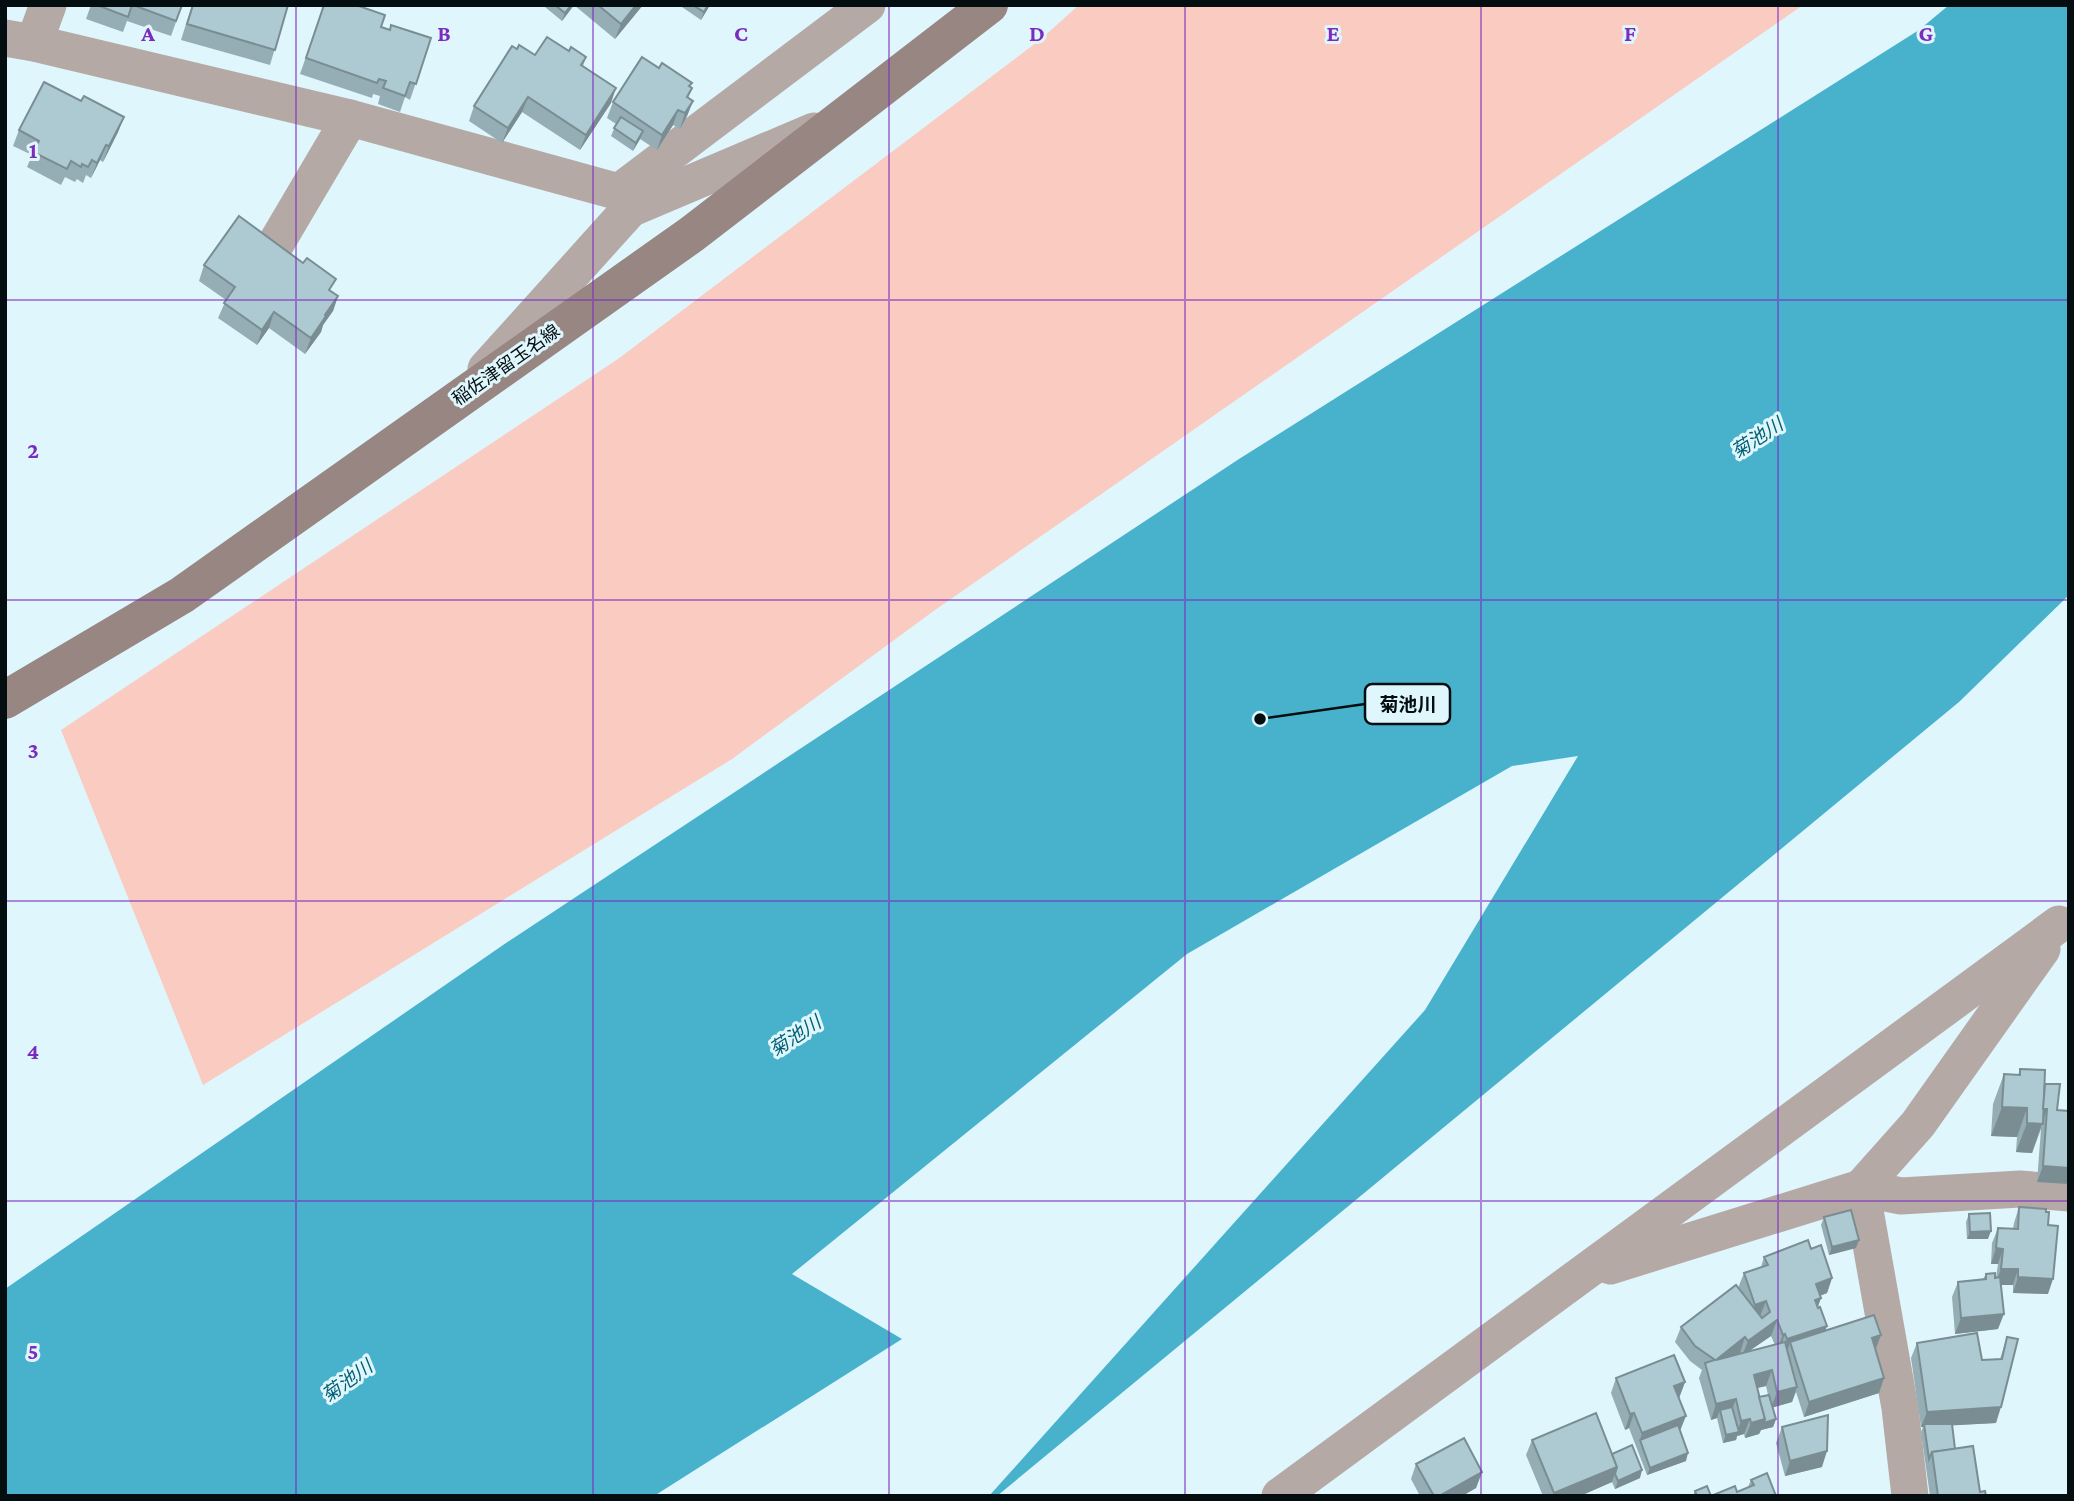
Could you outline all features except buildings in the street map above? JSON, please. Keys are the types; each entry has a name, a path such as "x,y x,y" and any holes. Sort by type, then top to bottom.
{"main road":[{"name":"稲佐津留玉名線","path":"5,700 182,595 692,234 989,5"}],"street":[{"path":"48,5 20,40 350,118 625,201 840,120"},
{"path":"460,398 625,201 867,5"},
{"path":"268,257 350,118"},
{"path":"1861,1188 1917,1124 2064,920"},
{"path":"1280,1496 2064,920"},
{"path":"1861,1188 1900,1408 1910,1496"},
{"path":"1582,1275 1861,1188 1901,1196 2020,1189 2069,1193"}],"shaded area":[{"path":"1079,5 1803,5 935,610 732,759 203,1085 61,730 618,359 1041,39"}],"water":[{"path":"1949,5 2069,5 2069,595 1959,702 997,1496 989,1496 1425,1010 1578,756 1512,766 1187,954 792,1274 902,1339 654,1496 5,1496 5,1289 506,943 1239,459 1919,30"}],"place":[{"name":"菊池川","path":"1260,719"}]}
